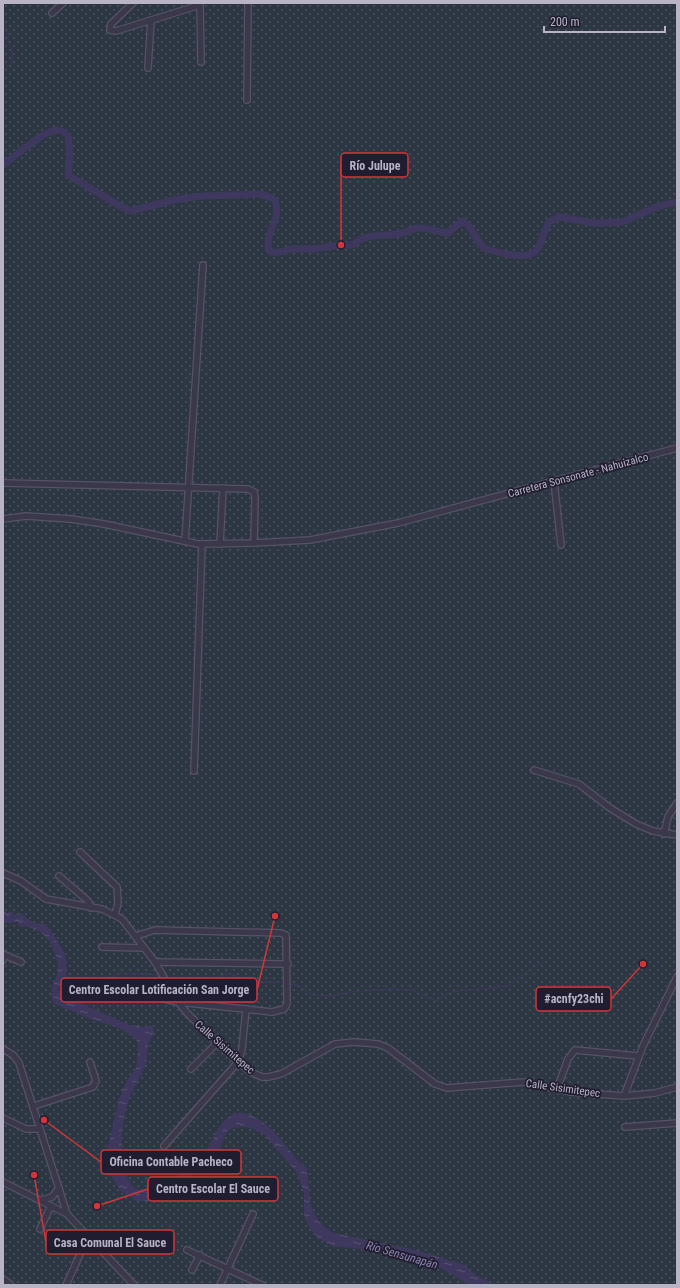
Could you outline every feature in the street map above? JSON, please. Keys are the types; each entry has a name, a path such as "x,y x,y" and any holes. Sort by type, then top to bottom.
{"street":[{"path":"52,13 63,3"},
{"path":"133,3 111,24 110,30 116,31 200,4 201,62"},
{"path":"247,100 248,3"},
{"path":"148,68 152,20"},
{"path":"185,542 203,265"},
{"name":"Carretera Sonsonate - Nahuizalco","path":"3,519 26,516 71,519 104,524 185,542 202,544 298,541 373,528 677,448"},
{"path":"554,481 561,545"},
{"path":"3,483 248,489 254,492 254,543"},
{"path":"220,544 223,488"},
{"path":"194,771 202,544"},
{"path":"534,770 579,784 610,808 636,824 664,834 677,835"},
{"path":"664,834 668,817 677,803"},
{"path":"80,852 117,886 118,903 115,915"},
{"name":"Calle Sisimitepec","path":"3,873 21,881 46,899 91,908 115,915 128,925 155,962 178,1002 188,1014 238,1062 254,1074 262,1077 275,1076 335,1044 344,1042 368,1042 388,1048 440,1087 456,1088 524,1082 571,1092 624,1096 655,1093 677,1087"},
{"path":"59,876 88,901 91,908"},
{"path":"119,989 178,1002 272,1012 279,1012 284,1009 287,1004 288,964 286,935 281,933 155,930 136,936"},
{"path":"102,947 144,948"},
{"path":"3,960 6,955 20,962"},
{"path":"155,962 288,964"},
{"path":"624,1096 638,1056 677,977"},
{"path":"164,1146 238,1062 242,1049 246,1009"},
{"path":"191,1069 217,1043"},
{"path":"3,1049 14,1055 19,1063 34,1106 67,1214"},
{"path":"558,1089 568,1059 575,1050 638,1056"},
{"path":"34,1106 93,1086 96,1081 90,1062"},
{"path":"3,1118 26,1129 40,1129"},
{"path":"625,1127 677,1123"},
{"path":"3,1182 67,1214 134,1285"},
{"path":"40,1200 52,1197 59,1188"},
{"path":"40,1229 51,1206"},
{"path":"220,1285 253,1214"},
{"path":"66,1285 83,1248 89,1239"},
{"path":"187,1250 262,1285"},
{"path":"192,1270 200,1255"},
{"path":"3,1279 11,1285"}],"shaded area":[{"path":"3,3 677,3 677,1285 3,1285"}],"water":[{"path":"3,911 7,913 11,911 14,915 21,913 33,923 46,924 63,950 67,963 65,981 59,986 58,990 68,998 130,1025 142,1027 152,1026 154,1029 154,1034 148,1045 146,1063 127,1106 122,1130 122,1157 129,1180 135,1188 143,1191 174,1178 188,1169 201,1158 222,1123 226,1119 236,1114 246,1114 256,1118 267,1126 286,1145 299,1163 304,1164 307,1169 311,1206 318,1220 333,1233 416,1250 464,1265 474,1274 495,1285 470,1285 435,1265 417,1259 392,1252 332,1246 318,1238 309,1227 304,1214 304,1192 297,1173 265,1135 246,1126 234,1128 228,1131 218,1151 191,1177 150,1201 136,1201 120,1190 108,1171 106,1155 119,1099 127,1080 136,1068 138,1050 137,1041 134,1037 119,1028 91,1019 53,1003 51,991 57,975 58,966 57,958 51,943 40,932 34,929 19,926 17,922 3,923"}],"waterway":[{"path":"3,25 8,30 8,41 13,57 10,64 3,70"},
{"path":"3,165 37,139 52,131 59,130 68,136 70,153 68,175 131,211 174,200 202,196 262,194 275,200 277,208 275,221 268,243 269,251 275,253 292,249 313,249 353,245 364,238 403,233 417,228 448,233 462,221 468,225 483,248 519,256 532,254 537,250 549,222 559,217 594,223 622,222 659,206 677,202"},
{"path":"291,984 298,985 312,995 332,996 351,992 392,989 413,990 436,1001 450,992 509,986 526,972 542,963"},
{"path":"65,978 80,982 107,979 120,973 151,974 160,977"},
{"path":"168,979 186,984 200,979 220,977 227,973 250,981 284,983"}],"place":[{"name":"Río Julupe","path":"341,245"},
{"name":"Centro Escolar Lotificación San Jorge","path":"275,916"},
{"name":"#acnfy23chi","path":"643,964"},
{"name":"Oficina Contable Pacheco","path":"44,1120"},
{"name":"Casa Comunal El Sauce","path":"34,1175"},
{"name":"Centro Escolar El Sauce","path":"97,1206"}],"water label":[{"name":"Río Sensunapán","path":"402,1255"}]}
